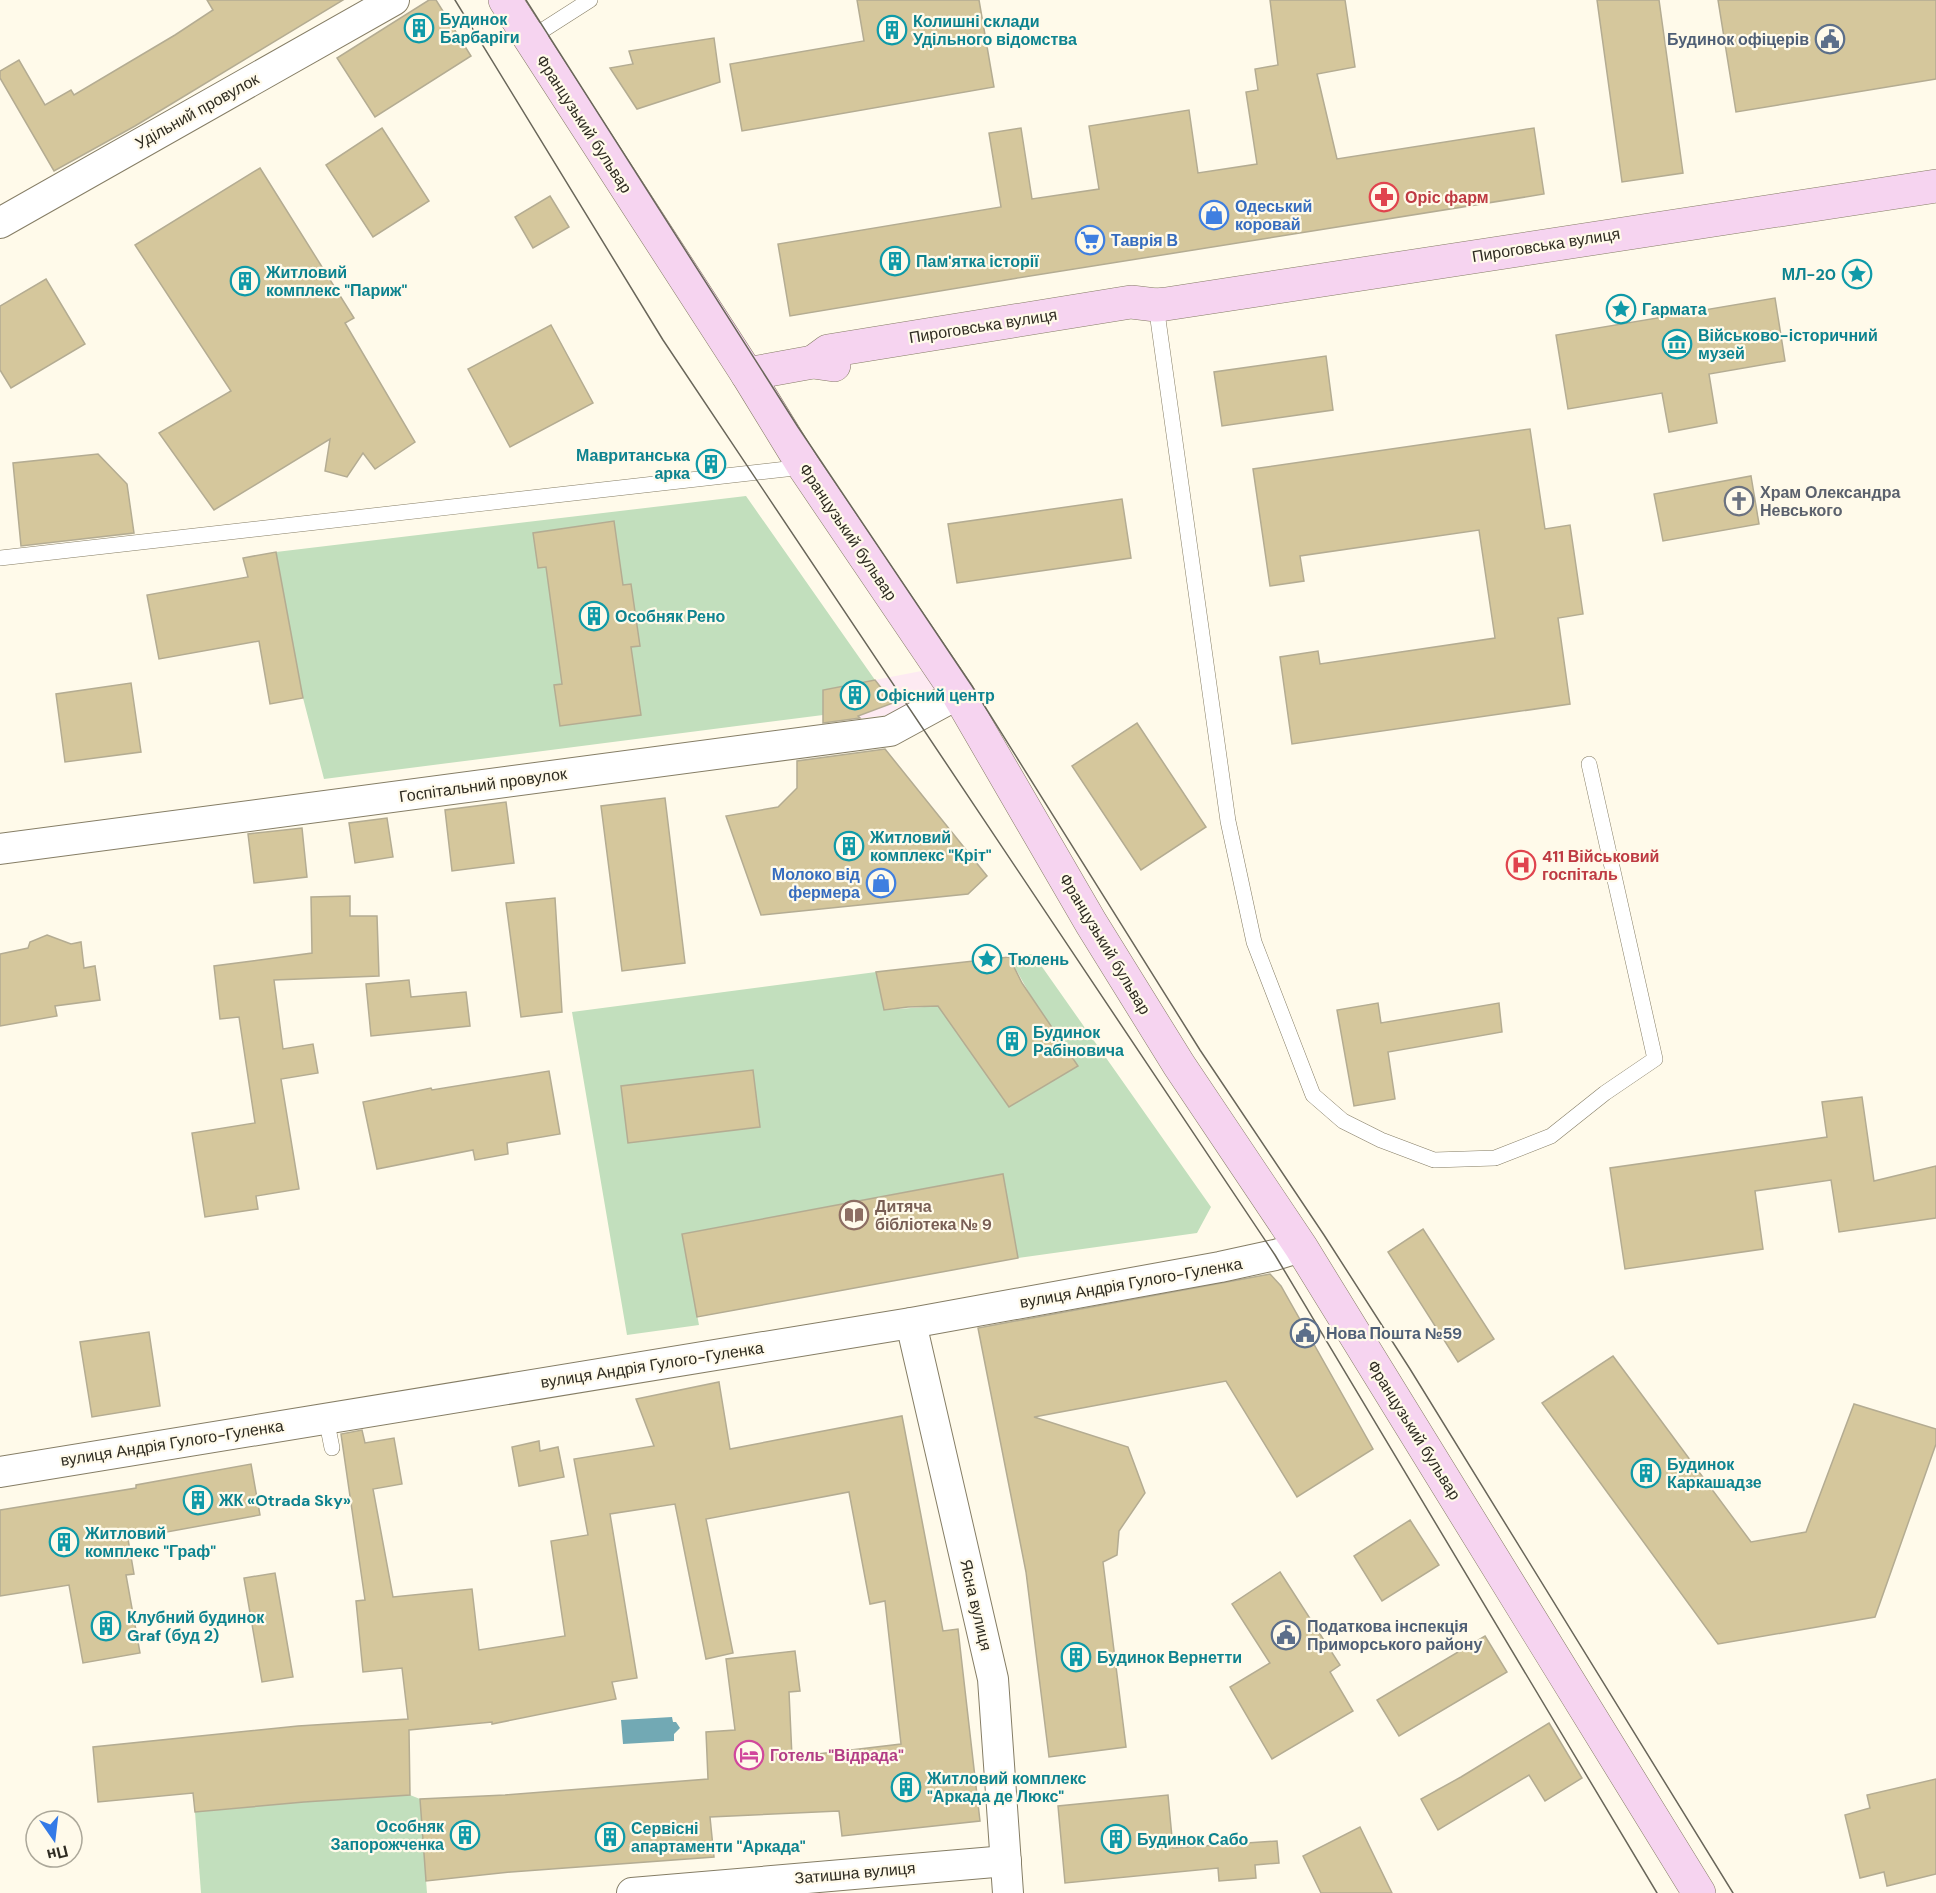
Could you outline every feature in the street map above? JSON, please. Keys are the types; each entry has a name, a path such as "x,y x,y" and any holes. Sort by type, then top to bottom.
{"street":[{"name":"Удільний провулок","path":"0,223 394,0"},
{"name":"Французький бульвар","path":"505,0 747,374 804,467 958,694 1091,923 1179,1065 1301,1247 1700,1893"},
{"name":"Пироговська вулиця","path":"747,374 813,362 830,366 1133,316 1156,305 1936,186"},
{"name":"Госпітальний провулок","path":"0,849 890,730 958,694"},
{"name":"вулиця Андрія Гулого-Гуленка","path":"0,1472 911,1323 1220,1267 1301,1247"},
{"name":"Ясна вулиця","path":"911,1323 993,1679 1008,1893"},
{"name":"Затишна вулиця","path":"632,1893 1006,1861"}],"lane":[{"path":"529,39 590,0"},
{"path":"1156,305 1228,821 1254,942 1313,1095 1343,1121 1381,1140 1434,1160 1495,1158 1551,1136 1605,1093 1654,1059 1589,764"},
{"path":"0,558 804,467"},
{"path":"326,1418 332,1448"}],"shaded area":[{"path":"937,668 956,693 889,715 823,723 823,690"}],"green space":[{"path":"746,496 875,680 823,690 823,715 324,779 303,698 276,552"},
{"path":"1033,954 1211,1207 1197,1233 1018,1258 1002,1174 682,1234 699,1325 627,1335 572,1012 876,972 884,1010 938,1006 1038,1009 1009,957"},
{"path":"410,1795 420,1799 427,1893 201,1893 195,1812"}],"water":[{"path":"672,1717 673,1722 676,1722 680,1728 674,1734 674,1741 623,1744 621,1720"}],"building":[{"path":"207,0 343,0 135,126 54,171 0,78 0,71 19,60 45,105 71,90 74,95 175,35 213,10"},
{"name":"Будинок Барбаріги","path":"429,0 436,0 471,56 375,117 337,58"},
{"path":"857,0 979,0 994,87 742,131 730,64 864,41"},
{"path":"1270,0 1345,0 1355,67 1317,74 1337,159 1534,128 1544,194 790,316 778,244 1001,207 989,133 1021,128 1032,199 1099,189 1089,126 1189,110 1198,173 1257,164 1246,92 1258,90 1255,69 1278,65"},
{"path":"1597,0 1659,0 1683,173 1622,182"},
{"name":"Будинок офіцерів","path":"1718,0 1936,0 1936,79 1736,112"},
{"path":"714,38 720,82 637,109 610,68 633,64 629,51"},
{"path":"382,128 429,201 373,237 326,165"},
{"path":"260,168 354,318 345,323 415,442 375,469 363,453 347,477 325,471 330,439 214,510 159,433 231,391 135,245"},
{"path":"550,196 569,227 533,248 515,217"},
{"path":"46,279 85,344 11,388 0,370 0,306"},
{"path":"1775,298 1785,361 1709,374 1717,423 1669,432 1662,393 1568,409 1556,335"},
{"path":"551,325 593,403 510,447 468,369"},
{"path":"1326,356 1333,410 1222,426 1214,372"},
{"path":"1530,429 1545,529 1570,525 1583,614 1558,618 1570,704 1292,744 1280,657 1318,651 1320,664 1495,638 1479,530 1300,556 1304,581 1270,586 1253,469"},
{"path":"98,454 127,484 134,533 21,546 13,463"},
{"path":"1751,476 1759,524 1663,541 1654,494"},
{"path":"1122,499 1131,558 957,583 948,524"},
{"name":"Особняк Рено","path":"614,521 623,585 631,584 640,646 631,647 641,715 560,726 554,685 562,684 546,567 538,568 533,533"},
{"path":"276,552 303,698 270,704 259,641 159,659 147,595 248,577 243,558"},
{"name":"Офісний центр","path":"875,680 893,703 858,716 860,718 823,723 823,690"},
{"path":"131,683 141,752 65,762 56,694"},
{"path":"1137,723 1206,827 1141,870 1072,766"},
{"name":"Житловий комплекс \"Кріт\"","path":"885,749 987,876 968,894 761,915 726,816 778,807 797,788 797,761"},
{"path":"665,798 685,963 622,971 601,806"},
{"path":"506,802 514,863 452,871 445,810"},
{"path":"387,818 393,857 355,863 349,823"},
{"path":"302,828 307,877 254,883 248,834"},
{"path":"350,896 350,916 377,916 379,976 274,980 283,1049 313,1044 318,1073 281,1079 299,1189 256,1196 258,1209 205,1217 192,1133 255,1123 239,1017 220,1019 214,966 312,953 311,897"},
{"path":"555,898 562,1012 521,1017 506,903"},
{"path":"47,935 71,944 81,942 84,968 95,966 100,1000 55,1006 57,1016 0,1026 0,954 28,948 30,942"},
{"name":"Будинок Рабіновича","path":"1009,957 1022,983 1078,1066 1009,1107 938,1006 884,1010 876,972"},
{"path":"409,980 411,997 466,992 470,1026 371,1036 366,984"},
{"path":"1378,1003 1381,1023 1499,1003 1502,1032 1388,1052 1395,1099 1354,1106 1337,1010"},
{"path":"753,1070 760,1127 628,1143 621,1086"},
{"path":"549,1071 560,1134 507,1143 508,1154 475,1160 473,1150 377,1169 363,1102 431,1088 432,1090"},
{"path":"1862,1097 1874,1181 1936,1166 1936,1218 1839,1232 1831,1180 1755,1191 1763,1249 1625,1269 1610,1168 1827,1137 1822,1102"},
{"path":"1003,1174 1018,1258 697,1317 682,1234"},
{"path":"1423,1229 1494,1339 1458,1362 1388,1252"},
{"path":"1270,1274 1281,1286 1373,1449 1297,1497 1226,1381 1034,1417 1128,1447 1145,1493 1119,1531 1117,1555 1103,1562 1126,1747 1049,1757 1026,1572 978,1328"},
{"path":"149,1332 160,1406 92,1417 80,1342"},
{"name":"Будинок Каркашадзе","path":"1613,1356 1751,1542 1806,1532 1854,1404 1936,1429 1936,1444 1875,1617 1718,1644 1542,1403"},
{"path":"719,1382 730,1449 902,1416 943,1631 958,1629 980,1821 842,1836 839,1811 710,1817 714,1857 511,1872 426,1881 420,1799 505,1795 708,1779 706,1732 735,1730 726,1659 795,1651 800,1691 789,1692 792,1757 901,1744 885,1601 870,1604 849,1492 706,1519 733,1653 706,1659 675,1504 610,1514 637,1678 612,1682 616,1699 492,1724 492,1722 409,1730 410,1795 195,1812 193,1793 98,1802 93,1747 298,1726 408,1719 402,1668 363,1672 356,1601 365,1600 341,1434 362,1430 365,1443 394,1438 402,1484 373,1489 393,1597 472,1589 479,1650 565,1636 551,1541 588,1535 574,1459 654,1446 636,1399"},
{"path":"539,1441 540,1451 558,1447 564,1477 519,1486 512,1447"},
{"path":"251,1464 260,1515 128,1539 134,1574 126,1575 140,1653 83,1663 69,1585 0,1596 0,1510 136,1488 136,1485"},
{"name":"Податкова інспекція Приморського району","path":"1410,1520 1439,1565 1382,1601 1354,1556"},
{"path":"1280,1572 1340,1665 1330,1672 1353,1711 1272,1759 1230,1687 1270,1663 1232,1604"},
{"path":"275,1573 293,1677 262,1682 244,1578"},
{"path":"1485,1636 1507,1672 1399,1736 1377,1700"},
{"path":"1549,1723 1582,1778 1545,1801 1529,1775 1438,1830 1421,1799"},
{"path":"1936,1779 1936,1874 1887,1886 1884,1872 1860,1878 1845,1815 1870,1808 1867,1795"},
{"name":"Будинок Сабо","path":"1168,1795 1173,1848 1277,1841 1279,1863 1255,1865 1256,1878 1219,1881 1218,1868 1065,1883 1058,1806"},
{"path":"1360,1827 1392,1893 1321,1893 1303,1856"}],"tram line":[{"path":"455,0 663,340 1275,1255 1657,1893"},
{"path":"526,0 798,427 972,686 1200,1050 1324,1235 1410,1369 1733,1893"}],"place":[{"name":"Будинок Барбаріги","path":"419,28"},
{"name":"Колишні склади Удільного відомства","path":"892,30"},
{"name":"Будинок офіцерів","path":"1830,39"},
{"name":"Оріс фарм","path":"1384,197"},
{"name":"Одеський коровай","path":"1214,215"},
{"name":"Таврія В","path":"1090,240"},
{"name":"Пам'ятка історії","path":"895,261"},
{"name":"МЛ-20","path":"1857,274"},
{"name":"Житловий комплекс \"Париж\"","path":"245,281"},
{"name":"Гармата","path":"1621,309"},
{"name":"Військово-історичний музей","path":"1677,344"},
{"name":"Мавританська арка","path":"711,464"},
{"name":"Храм Олександра Невського","path":"1739,501"},
{"name":"Особняк Рено","path":"594,616"},
{"name":"Офісний центр","path":"855,695"},
{"name":"Житловий комплекс \"Кріт\"","path":"849,846"},
{"name":"411 Військовий госпіталь","path":"1521,865"},
{"name":"Молоко від фермера","path":"881,883"},
{"name":"Тюлень","path":"987,959"},
{"name":"Будинок Рабіновича","path":"1012,1041"},
{"name":"Дитяча бібліотека № 9","path":"854,1215"},
{"name":"Нова Пошта №59","path":"1305,1333"},
{"name":"Будинок Каркашадзе","path":"1646,1473"},
{"name":"ЖК «Otrada Sky»","path":"198,1500"},
{"name":"Житловий комплекс \"Граф\"","path":"64,1542"},
{"name":"Клубний будинок Graf (буд 2)","path":"106,1626"},
{"name":"Податкова інспекція Приморського району","path":"1286,1635"},
{"name":"Будинок Вернетти","path":"1076,1657"},
{"name":"Готель \"Відрада\"","path":"749,1755"},
{"name":"Житловий комплекс \"Аркада де Люкс\"","path":"906,1787"},
{"name":"Особняк Запорожченка","path":"465,1835"},
{"name":"Сервісні апартаменти \"Аркада\"","path":"610,1837"},
{"name":"Будинок Сабо","path":"1116,1839"}]}
